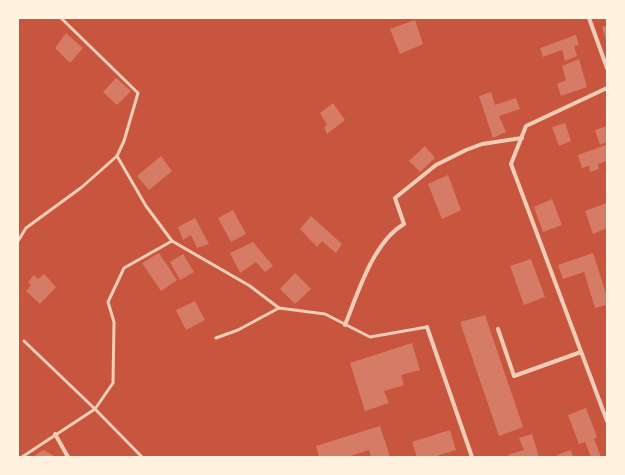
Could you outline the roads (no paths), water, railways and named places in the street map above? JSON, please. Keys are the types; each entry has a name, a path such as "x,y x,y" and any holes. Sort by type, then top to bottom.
{"street":[{"path":"589,18 607,68"},
{"path":"607,88 526,126 510,164 607,421"},
{"path":"344,324 364,274 382,245 394,230 404,224 395,198 436,165 466,150 482,144 522,138"},
{"path":"427,327 472,457"},
{"path":"498,329 514,376 581,352"},
{"path":"55,434 68,457"}],"lane":[{"path":"18,241 26,228 82,187 117,156 124,141 138,92 61,18"},
{"path":"117,156 146,206 172,240 250,286 279,308 325,314 370,337 427,327"},
{"path":"22,457 95,409 113,383 114,322 108,302 124,268 172,240"},
{"path":"216,338 238,330 279,308"},
{"path":"24,341 95,409 142,457"}]}
